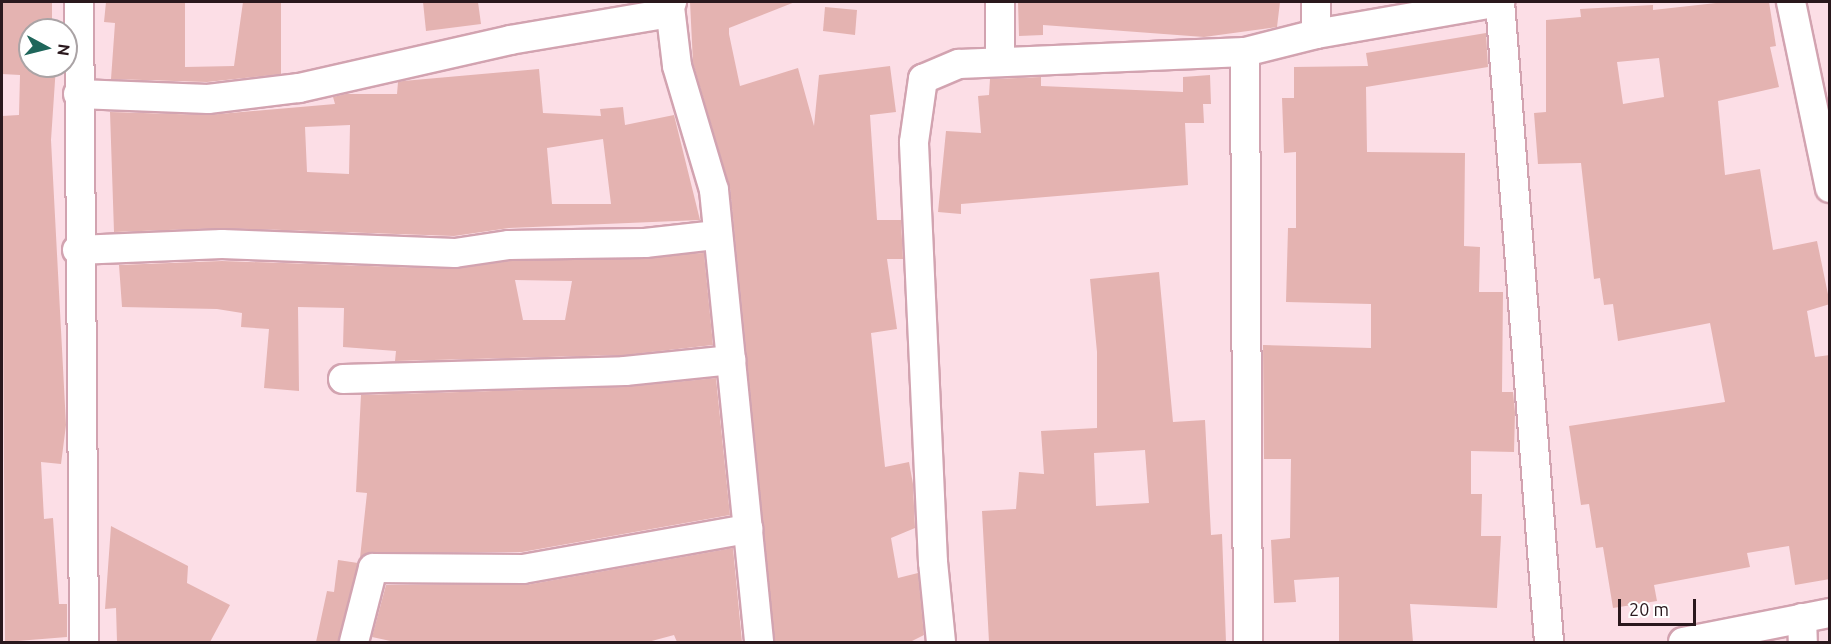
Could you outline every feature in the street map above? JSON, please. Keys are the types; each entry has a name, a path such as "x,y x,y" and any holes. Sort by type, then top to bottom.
{"street":[{"path":"79,2 77,250 84,642"},
{"path":"1000,2 1000,61"},
{"path":"1316,2 1316,34"},
{"path":"942,642 933,562 914,142 923,79 959,64 1245,52 1316,34 1500,2 1549,642"},
{"path":"1791,2 1830,188"},
{"path":"78,94 208,99 299,88 510,40 663,14 671,4"},
{"path":"671,4 677,66 714,190 715,235 731,360 759,642"},
{"path":"1245,52 1248,642"},
{"path":"77,250 222,244 454,254 509,245 645,243 715,235"},
{"path":"343,379 625,371 731,360"},
{"path":"354,642 373,568 523,569 748,529"},
{"path":"1683,642 1812,624"}],"building":[{"path":"2,2 52,2 52,18 18,18 18,75 2,74"},
{"path":"106,2 185,2 185,67 234,66 243,2 281,2 281,74 207,82 111,79 115,23 104,22"},
{"path":"423,2 478,2 481,24 426,31"},
{"path":"690,2 795,2 729,28 729,34 740,86 798,68 814,126 819,75 890,66 896,112 870,115 877,220 901,220 903,259 887,259 897,329 871,333 885,467 909,462 913,484 915,528 891,538 898,578 918,573 924,635 910,642 775,642 730,188 693,63"},
{"path":"1018,2 1280,2 1277,27 1204,37 1043,25 1043,35 1019,36"},
{"path":"1725,2 1769,2 1776,46 1770,47 1779,87 1718,101 1725,175 1760,169 1773,250 1817,241 1830,304 1807,311 1815,357 1830,355 1830,579 1795,585 1789,546 1747,553 1750,567 1654,585 1657,601 1613,608 1603,547 1596,548 1589,504 1581,505 1569,426 1725,402 1710,323 1618,341 1613,304 1604,305 1600,278 1594,279 1581,163 1538,164 1534,113 1546,112 1546,20 1581,17 1580,9 1653,5 1653,10","holes":["1659,58 1664,97 1623,104 1617,62"]},
{"path":"825,7 857,10 855,35 823,31"},
{"path":"1486,33 1488,67 1366,87 1367,152 1465,153 1464,246 1480,247 1479,292 1503,292 1502,392 1513,392 1515,412 1514,452 1471,451 1471,494 1482,494 1481,536 1501,536 1497,608 1410,604 1413,642 1339,642 1339,577 1294,580 1296,602 1274,603 1271,540 1290,538 1291,459 1264,459 1263,345 1371,348 1371,304 1286,302 1288,228 1296,228 1296,152 1284,153 1282,98 1294,98 1294,67 1368,66 1366,53"},
{"path":"539,69 543,113 601,116 600,109 623,107 625,125 674,115 700,220 509,228 454,236 223,228 114,232 110,112 208,115 335,104 333,97 346,94 397,94 398,82","holes":["350,125 349,174 307,172 305,127","603,139 611,204 552,204 547,148"]},
{"path":"1210,75 1211,104 1203,104 1204,123 1185,123 1188,185 961,204 961,214 938,212 946,131 981,133 978,96 989,95 990,79 1041,77 1041,86 1183,92 1183,77"},
{"path":"20,78 55,78 51,140 66,425 61,464 41,462 44,519 53,518 59,604 67,604 67,637 5,642 2,116 19,115"},
{"path":"704,253 713,345 624,355 395,361 396,351 343,347 344,308 298,307 299,391 264,388 269,329 241,327 242,313 217,309 122,307 119,265 222,261 455,269 510,261","holes":["515,280 572,281 565,320 523,320"]},
{"path":"1159,272 1173,422 1205,420 1211,535 1222,534 1226,642 989,642 982,511 1016,509 1019,472 1044,474 1041,431 1097,428 1097,352 1090,279","holes":["1145,450 1149,503 1096,506 1094,453"]},
{"path":"716,378 730,515 522,552 373,552 360,558 367,493 356,492 361,395 626,387"},
{"path":"111,526 188,566 187,583 230,605 210,642 117,642 116,608 105,609"},
{"path":"733,548 742,642 677,642 674,635 648,642 395,642 372,637 386,585 526,585"},
{"path":"338,560 358,563 338,642 316,642 327,591 334,592"}]}
